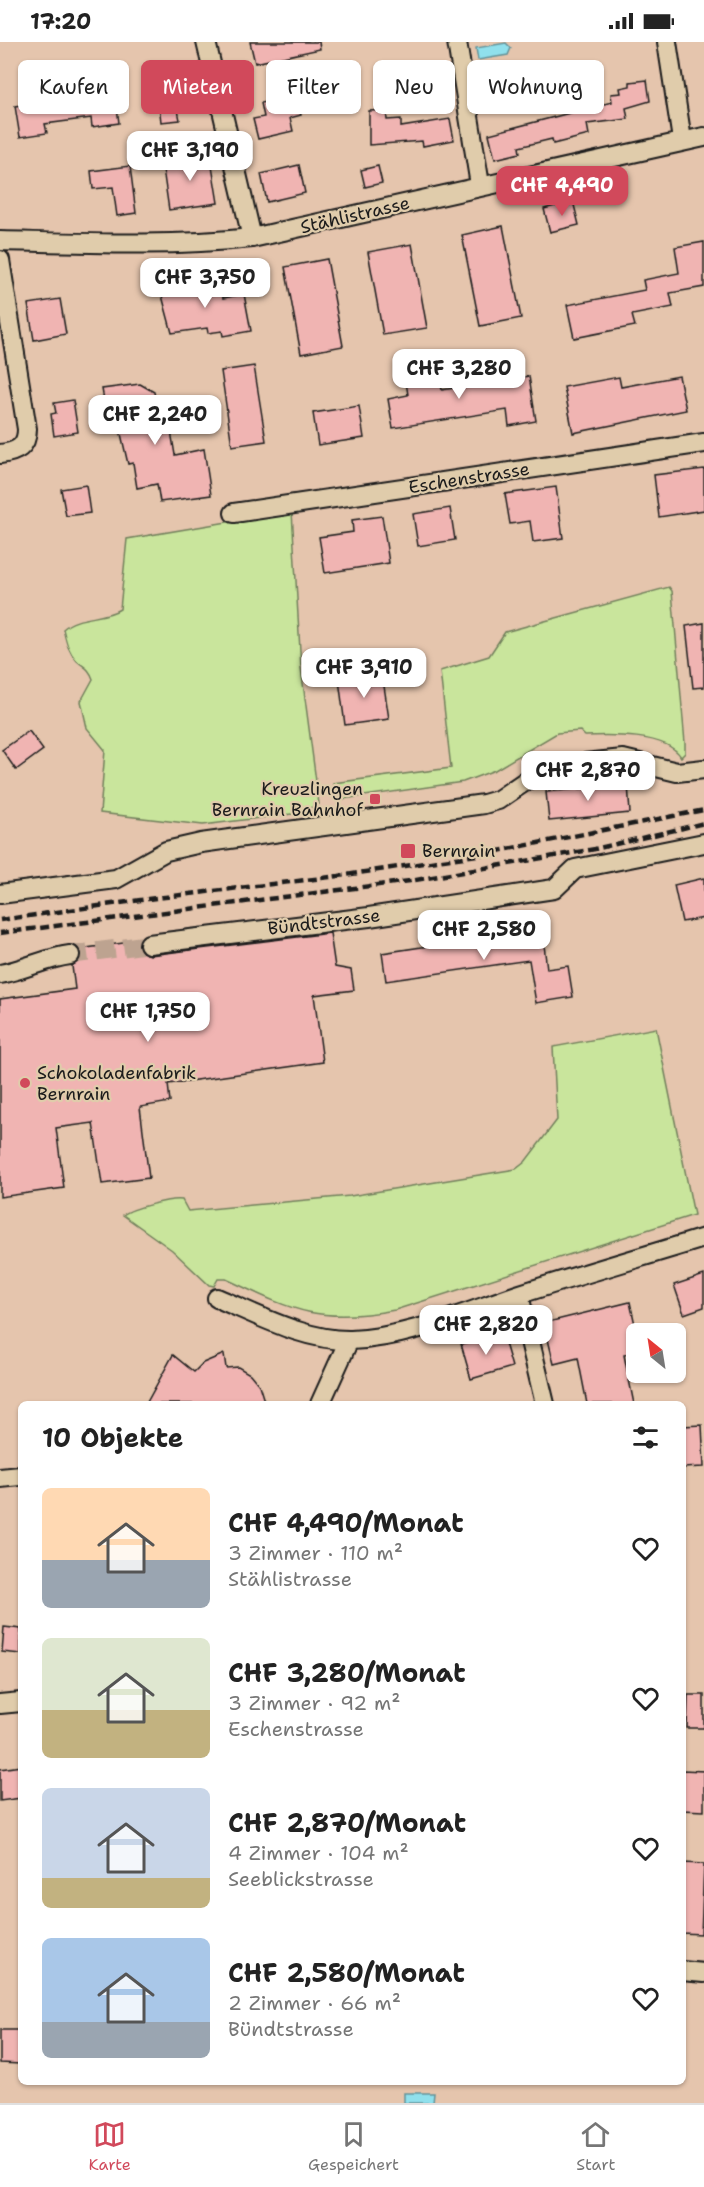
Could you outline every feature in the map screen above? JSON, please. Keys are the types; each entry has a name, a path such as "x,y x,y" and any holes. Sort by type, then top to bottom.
{"street":[{"path":"206,42 252,238"},
{"path":"457,42 480,185"},
{"path":"667,42 682,140"},
{"name":"Stählistrasse","path":"0,241 139,244 205,243 252,238 480,185 575,167 682,140 704,137"},
{"path":"0,260 27,429 25,444 19,449 0,454"},
{"name":"Eschenstrasse","path":"234,513 704,443"},
{"path":"0,894 116,879 166,851 201,843 484,804 498,800 525,780 548,769 623,759 677,772 704,770"},
{"name":"Bündtstrasse","path":"149,944 369,917 554,889 575,868 704,843"},
{"path":"0,974 20,971 57,957 70,955"},
{"path":"217,1298 311,1334 349,1340 385,1336 704,1238"},
{"path":"519,1294 544,1401"},
{"path":"321,1401 349,1340"},
{"path":"0,1478 18,1476"},
{"path":"0,1704 18,1702"},
{"path":"686,1971 704,1973"}],"green space":[{"path":"292,511 301,668 319,804 300,813 203,825 100,813 105,750 87,728 81,701 93,679 88,670 71,654 63,629 83,619 106,615 120,609 127,539"},
{"path":"669,587 672,591 685,743 685,753 681,757 674,749 663,743 637,737 585,736 580,731 557,733 495,770 463,782 336,800 333,783 451,768 440,671 489,656 505,632"},
{"path":"656,1028 694,1215 395,1310 346,1316 307,1312 289,1307 226,1279 218,1279 214,1286 209,1285 172,1250 123,1215 143,1207 170,1201 182,1200 188,1211 350,1196 516,1169 525,1162 557,1120 553,1047"}],"water":[{"path":"506,43 511,48 508,55 478,60 476,48"},
{"path":"404,2093 434,2093 433,2103 404,2103"}],"building":[{"path":"250,42 319,42 320,49 255,63"},
{"path":"647,80 650,101 626,108 628,119 587,124 589,135 553,144 552,139 519,147 520,153 495,159 489,134 566,114 604,114 604,104 612,102 611,94 621,93 620,88 630,86 630,82"},
{"path":"266,102 266,114 301,114 290,118 293,131 258,139 253,119 264,117 261,103"},
{"path":"15,106 18,106 18,114 118,114 119,123 92,127 91,118 45,124 47,133 20,137"},
{"path":"369,111 373,111 373,114 386,114 387,120 401,119 401,127 450,119 454,140 423,146 422,141 369,145"},
{"path":"160,114 179,114 180,120 161,122"},
{"path":"210,154 218,203 169,210 162,162"},
{"path":"299,165 305,193 267,202 261,174"},
{"path":"130,166 136,213 117,216 113,187 93,189 91,171"},
{"path":"378,166 382,183 365,187 361,170"},
{"path":"573,201 579,225 550,232 544,209"},
{"path":"503,226 521,318 480,326 462,235"},
{"path":"704,242 704,287 670,293 673,307 632,315 635,326 574,338 567,305 645,290 643,280 679,273 675,247"},
{"path":"412,244 427,328 383,335 368,252"},
{"path":"327,259 343,346 301,354 285,267"},
{"path":"220,278 223,298 244,294 251,331 223,336 222,331 208,333 207,328 172,333 160,288"},
{"path":"60,299 66,334 34,340 28,304"},
{"path":"437,364 442,390 529,376 536,421 509,426 507,410 393,428 388,399 408,395 404,369"},
{"path":"254,366 266,441 232,446 221,371"},
{"path":"679,376 686,410 573,433 564,387 619,377 621,387"},
{"path":"140,384 154,392 160,423 171,431 175,455 204,449 211,495 160,502 157,484 137,488 133,463 128,464 119,425 113,426 111,412 106,412 102,389"},
{"path":"73,400 78,432 54,436 51,414 56,413 54,403"},
{"path":"359,406 364,438 318,445 313,413"},
{"path":"704,469 704,510 659,517 654,475"},
{"path":"86,485 90,513 66,516 61,489"},
{"path":"556,487 563,538 533,542 530,521 510,524 505,494"},
{"path":"450,508 455,540 418,546 413,514"},
{"path":"382,516 389,563 325,573 319,537 353,532 352,520"},
{"path":"704,623 704,687 693,688 686,626"},
{"path":"382,673 389,719 345,725 339,680"},
{"path":"29,731 43,750 16,770 2,750"},
{"path":"628,784 630,813 549,821 546,792"},
{"path":"704,878 704,918 682,922 674,885"},
{"path":"542,929 547,969 568,966 573,997 536,1003 529,960 386,981 382,953"},
{"path":"330,933 335,967 351,970 354,990 314,995 323,1062 168,1084 170,1102 140,1107 149,1178 102,1184 93,1123 56,1128 64,1188 0,1197 0,999 75,989 72,966 80,959 79,949 138,941 140,951 150,955"},
{"path":"704,1275 704,1307 684,1314 674,1285"},
{"path":"630,1302 635,1323 626,1323 626,1354 624,1355 626,1383 630,1383 633,1401 586,1401 578,1358 554,1364 544,1323"},
{"path":"502,1333 512,1367 471,1379 461,1344"},
{"path":"224,1354 226,1368 238,1367 250,1374 259,1385 264,1401 148,1401 173,1355 194,1372 203,1363"},
{"path":"702,1425 704,1467 686,1468 686,1426"},
{"path":"4,1627 18,1629 18,1654 2,1652"},
{"path":"688,1695 704,1695 704,1728 687,1728"},
{"path":"18,1766 18,1798 0,1801 0,1769"},
{"path":"686,1770 704,1771 704,1811 686,1810"},
{"path":"686,1863 704,1864 701,1934 686,1933"},
{"path":"0,2030 18,2030 18,2064 0,2063"}],"tunnel":[{"path":"70,955 149,944"}],"railway":[{"path":"0,920 339,876 483,854 704,810"},
{"path":"0,933 410,881 595,849 704,823"}],"place":[{"name":"Kreuzlingen Bernrain Bahnhof","path":"375,799"},
{"name":"Bernrain","path":"408,851"},
{"name":"Schokoladenfabrik Bernrain","path":"25,1083"}]}
